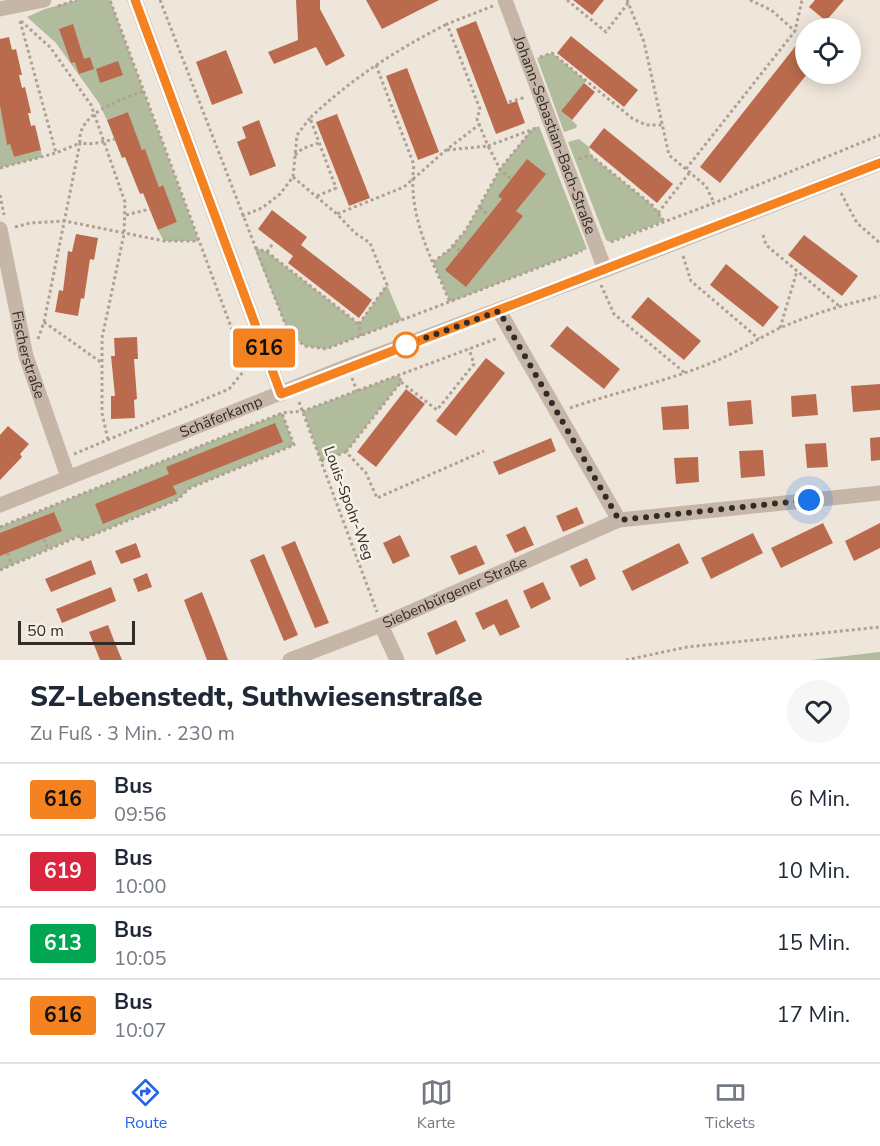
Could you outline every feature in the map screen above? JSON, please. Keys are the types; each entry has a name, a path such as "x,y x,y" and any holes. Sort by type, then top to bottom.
{"street":[{"path":"0,9 44,0"},
{"path":"135,0 288,391"},
{"name":"Johann-Sebastian-Bach-Straße","path":"505,0 600,272"},
{"name":"Schäferkamp","path":"0,505 288,391 880,163"},
{"name":"Fischerstraße","path":"4,225 26,356 68,477"},
{"path":"499,311 619,520"},
{"name":"Siebenbürgener Straße","path":"290,660 381,626 619,520 880,493"},
{"path":"381,626 397,660"}],"path":[{"path":"69,456 229,389 243,372 244,362 110,0"},
{"path":"160,0 289,334 305,346 326,349 587,249"},
{"path":"686,169 795,31 771,10 750,0"},
{"path":"798,18 802,0"},
{"path":"570,1 606,32 627,2"},
{"path":"627,2 644,42 669,155 706,186 714,203"},
{"path":"242,216 272,201 293,177 297,135 310,118 334,95 396,51 447,24 494,5 498,15"},
{"path":"56,153 20,20 50,46 94,113 125,202 124,234 102,338 102,413 108,440"},
{"path":"447,24 480,109 477,119 488,146 500,169 511,179"},
{"path":"458,52 464,50"},
{"path":"537,58 552,53 640,122 646,125 663,125"},
{"path":"376,65 414,165 412,182 418,226 450,302"},
{"path":"36,344 44,322 65,221 80,143 79,137 94,113 144,91"},
{"path":"474,93 480,91"},
{"path":"509,102 528,96"},
{"path":"389,98 394,97"},
{"path":"310,118 338,185 317,196"},
{"path":"337,214 412,182 446,150 480,124"},
{"path":"446,150 488,146 539,126"},
{"path":"433,262 466,230 500,169 531,129"},
{"path":"606,240 610,242 714,203 880,135"},
{"path":"0,168 56,153 80,143 93,145 115,139"},
{"path":"405,141 411,139"},
{"path":"294,156 302,149 320,143"},
{"path":"575,160 590,155 652,205 664,221"},
{"path":"604,166 607,161"},
{"path":"658,213 691,172"},
{"path":"293,177 337,214 355,233 370,243 387,285 359,324"},
{"path":"835,181 857,223 880,243"},
{"path":"637,193 640,188"},
{"path":"0,195 4,225 65,221 164,241 199,241"},
{"path":"480,207 489,216"},
{"path":"126,215 150,209"},
{"path":"763,235 766,245 839,306"},
{"path":"267,252 274,242"},
{"path":"679,242 691,280 759,339"},
{"path":"453,245 460,251"},
{"path":"254,247 267,252 359,324 361,336"},
{"path":"780,328 796,271"},
{"path":"600,272 614,314 685,373"},
{"path":"557,412 598,398 656,384 719,360 780,328 839,306 880,296"},
{"path":"44,322 102,363"},
{"path":"0,527 282,413 303,411 511,333"},
{"path":"399,375 401,382 437,410 474,364 469,349"},
{"path":"321,461 346,452 401,382"},
{"name":"Louis-Spohr-Weg","path":"288,391 303,411 381,626"},
{"path":"0,570 48,549 177,500 190,488 294,445 282,413"},
{"path":"346,452 366,473 377,498 484,451"},
{"path":"44,538 48,549"},
{"path":"8,553 11,564"},
{"path":"626,660 687,647 880,627"}],"green space":[{"path":"77,0 110,0 199,241 164,241 158,230 177,222 162,185 159,187 145,150 142,150 128,112 107,120 99,103 56,43 27,17"},
{"path":"552,53 586,81 561,111 577,125 576,128 564,132 537,58"},
{"path":"0,106 7,144 10,144 14,157 41,150 42,157 0,168"},
{"path":"539,126 587,249 450,302 433,262 449,250 466,230 500,169 532,129"},
{"path":"579,139 589,147 590,155 652,205 664,221 610,242 606,240 568,142"},
{"path":"254,247 267,252 359,324 387,285 402,320 326,349 305,346 289,334"},
{"path":"399,375 401,382 346,452 321,461 303,411"},
{"path":"282,413 294,445 190,488 177,500 81,540 79,536 0,570 0,527"},
{"path":"880,652 880,660 811,660"}],"building":[{"path":"296,0 320,0 320,9 345,56 326,66 316,47 274,64 268,52 298,40"},
{"path":"366,0 439,0 382,29"},
{"path":"573,0 604,0 592,15"},
{"path":"815,0 844,0 829,18 822,18 809,7"},
{"path":"476,21 508,104 517,101 525,123 496,134 456,29"},
{"path":"73,24 84,59 90,57 94,69 79,74 75,62 71,63 59,29"},
{"path":"571,36 638,90 624,107 557,53"},
{"path":"9,37 12,50 16,49 22,75 19,75 22,88 25,87 31,113 28,113 31,126 35,125 41,150 14,157 10,144 7,145 0,106 0,39"},
{"path":"795,47 795,84 799,84 720,183 700,167"},
{"path":"226,50 243,93 212,105 196,62"},
{"path":"118,61 123,75 100,83 96,69"},
{"path":"407,68 439,152 418,160 386,76"},
{"path":"584,83 595,92 572,120 561,111"},
{"path":"128,112 142,150 145,149 159,187 163,185 177,222 158,230 125,157 122,158 107,120"},
{"path":"337,114 370,198 349,206 316,122"},
{"path":"259,120 276,166 250,176 237,142 246,138 242,127"},
{"path":"604,128 673,184 657,203 589,147"},
{"path":"527,159 546,174 516,211 523,216 466,287 445,270 502,199 498,196"},
{"path":"272,210 307,237 301,245 372,300 359,318 288,263 293,256 258,229"},
{"path":"76,234 98,238 94,260 90,259 84,299 81,298 78,316 55,312 59,290 63,291 68,251 72,252"},
{"path":"804,235 858,276 842,296 788,255"},
{"path":"726,264 779,307 763,327 710,285"},
{"path":"648,297 701,341 684,360 631,317"},
{"path":"567,326 620,369 604,389 550,346"},
{"path":"137,337 138,359 134,359 137,399 134,400 135,418 111,419 111,396 115,396 111,356 115,356 114,338"},
{"path":"486,358 505,373 456,436 436,421"},
{"path":"880,384 880,410 853,412 851,386"},
{"path":"406,389 425,404 376,467 357,452"},
{"path":"816,394 818,415 792,417 791,396"},
{"path":"751,400 753,424 729,426 727,402"},
{"path":"688,405 689,429 663,430 661,407"},
{"path":"275,423 283,442 173,486 177,494 103,524 95,504 169,474 166,467"},
{"path":"8,426 29,444 20,454 22,457 0,480 0,435"},
{"path":"880,437 880,460 871,461 870,438"},
{"path":"551,438 556,451 499,475 493,462"},
{"path":"826,443 828,467 807,468 805,444"},
{"path":"763,450 765,476 741,478 739,451"},
{"path":"698,457 699,482 676,484 674,458"},
{"path":"577,507 584,523 563,532 556,516"},
{"path":"54,512 62,531 0,556 0,533"},
{"path":"823,523 833,543 781,568 771,548"},
{"path":"880,523 880,548 854,561 845,541"},
{"path":"525,526 534,545 515,553 506,535"},
{"path":"753,533 763,553 711,579 701,558"},
{"path":"400,535 410,556 393,564 383,543"},
{"path":"295,541 329,623 315,628 281,547"},
{"path":"136,543 141,557 121,564 115,551"},
{"path":"679,543 689,563 632,591 622,571"},
{"path":"476,545 485,564 459,575 450,556"},
{"path":"264,554 298,635 284,641 250,560"},
{"path":"587,558 596,579 580,587 570,566"},
{"path":"91,560 96,574 51,592 45,579"},
{"path":"147,573 152,587 138,592 133,579"},
{"path":"543,582 551,599 531,609 523,591"},
{"path":"111,587 116,601 62,623 56,609"},
{"path":"202,592 228,660 207,660 184,600"},
{"path":"507,599 520,627 500,636 494,624 483,630 475,613"},
{"path":"456,620 466,641 436,655 427,633"},
{"path":"108,625 122,660 100,660 89,632"}],"bus line":[{"name":"616","path":"135,0 281,394 348,366 605,270 880,163"}],"route":[{"path":"406,345 499,311 619,520 809,500"}]}
